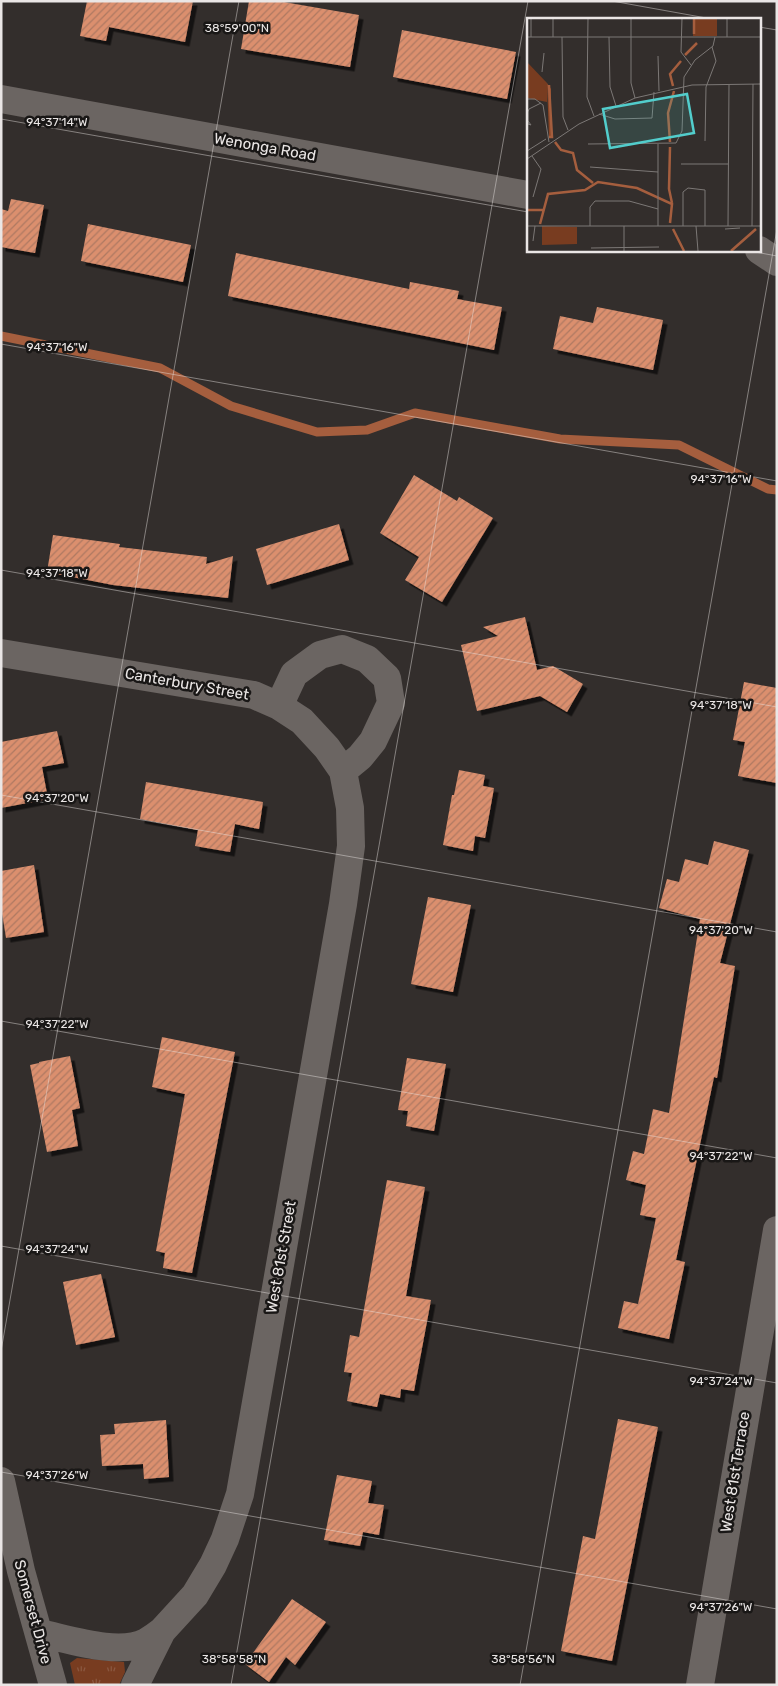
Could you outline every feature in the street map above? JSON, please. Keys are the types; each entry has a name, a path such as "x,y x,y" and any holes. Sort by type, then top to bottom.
{"street":[{"name":"Wenonga Road","path":"1,99 527,195"},
{"path":"760,251 777,262"},
{"path":"279,706 294,674 320,655 342,649 367,659 387,678 391,703 373,741 360,757 343,771"},
{"name":"Canterbury Street","path":"1,653 254,695 279,706 302,721 327,748 343,771 350,808 351,846 349,862"},
{"name":"West 81st Street","path":"135,1685 162,1632 195,1595 213,1565 225,1540 240,1494 349,862"},
{"name":"West 81st Terrace","path":"700,1685 777,1230"},
{"name":"Somerset Drive","path":"1,1481 21,1571 53,1685"},
{"name":"West 81st Street","path":"39,1633 98,1645 126,1647 144,1643 162,1632"}],"green space":[{"path":"77,1658 124,1662 125,1672 119,1685 75,1685 70,1663"}],"building":[{"path":"87,1 193,1 185,42 109,27 106,41 80,36"},
{"path":"249,1 278,1 359,15 350,67 241,49"},
{"path":"402,30 516,52 507,99 393,77"},
{"path":"11,199 44,205 35,253 1,247 1,209 8,211"},
{"path":"88,224 191,245 183,282 81,261"},
{"path":"236,253 409,289 410,282 459,291 457,299 502,307 494,350 228,296"},
{"path":"597,307 663,320 653,370 553,349 560,316 593,323"},
{"path":"414,475 457,501 459,497 493,518 442,602 405,580 419,557 380,533"},
{"path":"339,524 349,560 267,585 256,549"},
{"path":"53,535 120,544 119,547 207,557 206,564 233,556 228,598 113,585 47,572"},
{"path":"525,617 537,670 553,666 583,684 567,712 540,696 477,711 461,645 498,636 483,627"},
{"path":"744,682 777,688 777,783 738,776 745,742 733,740"},
{"path":"57,731 64,763 42,767 48,799 1,808 1,742"},
{"path":"459,770 485,775 483,786 494,788 485,838 475,836 473,851 443,845 452,795 454,795"},
{"path":"146,782 263,802 259,829 235,824 230,852 195,846 198,830 140,819"},
{"path":"714,841 749,850 720,963 735,966 717,1078 714,1077 676,1260 685,1262 669,1339 618,1328 624,1301 638,1304 656,1218 640,1215 646,1185 626,1180 633,1151 644,1154 653,1109 669,1113 700,919 659,908 667,879 679,882 685,859 708,865"},
{"path":"34,865 44,932 6,938 1,907 1,871"},
{"path":"428,897 471,905 453,992 411,984"},
{"path":"162,1037 235,1052 192,1273 163,1268 165,1253 156,1251 185,1094 152,1087"},
{"path":"70,1056 80,1108 72,1110 78,1146 47,1152 30,1065"},
{"path":"407,1058 446,1064 434,1131 406,1126 408,1111 398,1110"},
{"path":"387,1180 425,1187 406,1296 431,1300 414,1391 401,1389 400,1398 380,1394 377,1407 347,1401 352,1373 344,1372 350,1335 359,1337"},
{"path":"101,1274 115,1337 76,1345 63,1282"},
{"path":"618,1419 658,1427 612,1661 561,1651 583,1536 595,1539"},
{"path":"166,1420 169,1477 144,1479 143,1464 102,1466 100,1435 115,1434 114,1424"},
{"path":"337,1475 372,1481 368,1503 384,1505 379,1535 363,1532 360,1546 324,1540"},
{"path":"292,1599 326,1622 295,1665 286,1657 269,1682 245,1664"}],"waterway":[{"path":"1,336 160,368 231,406 317,432 367,430 415,413 560,439 679,445 768,489 777,490"}]}
